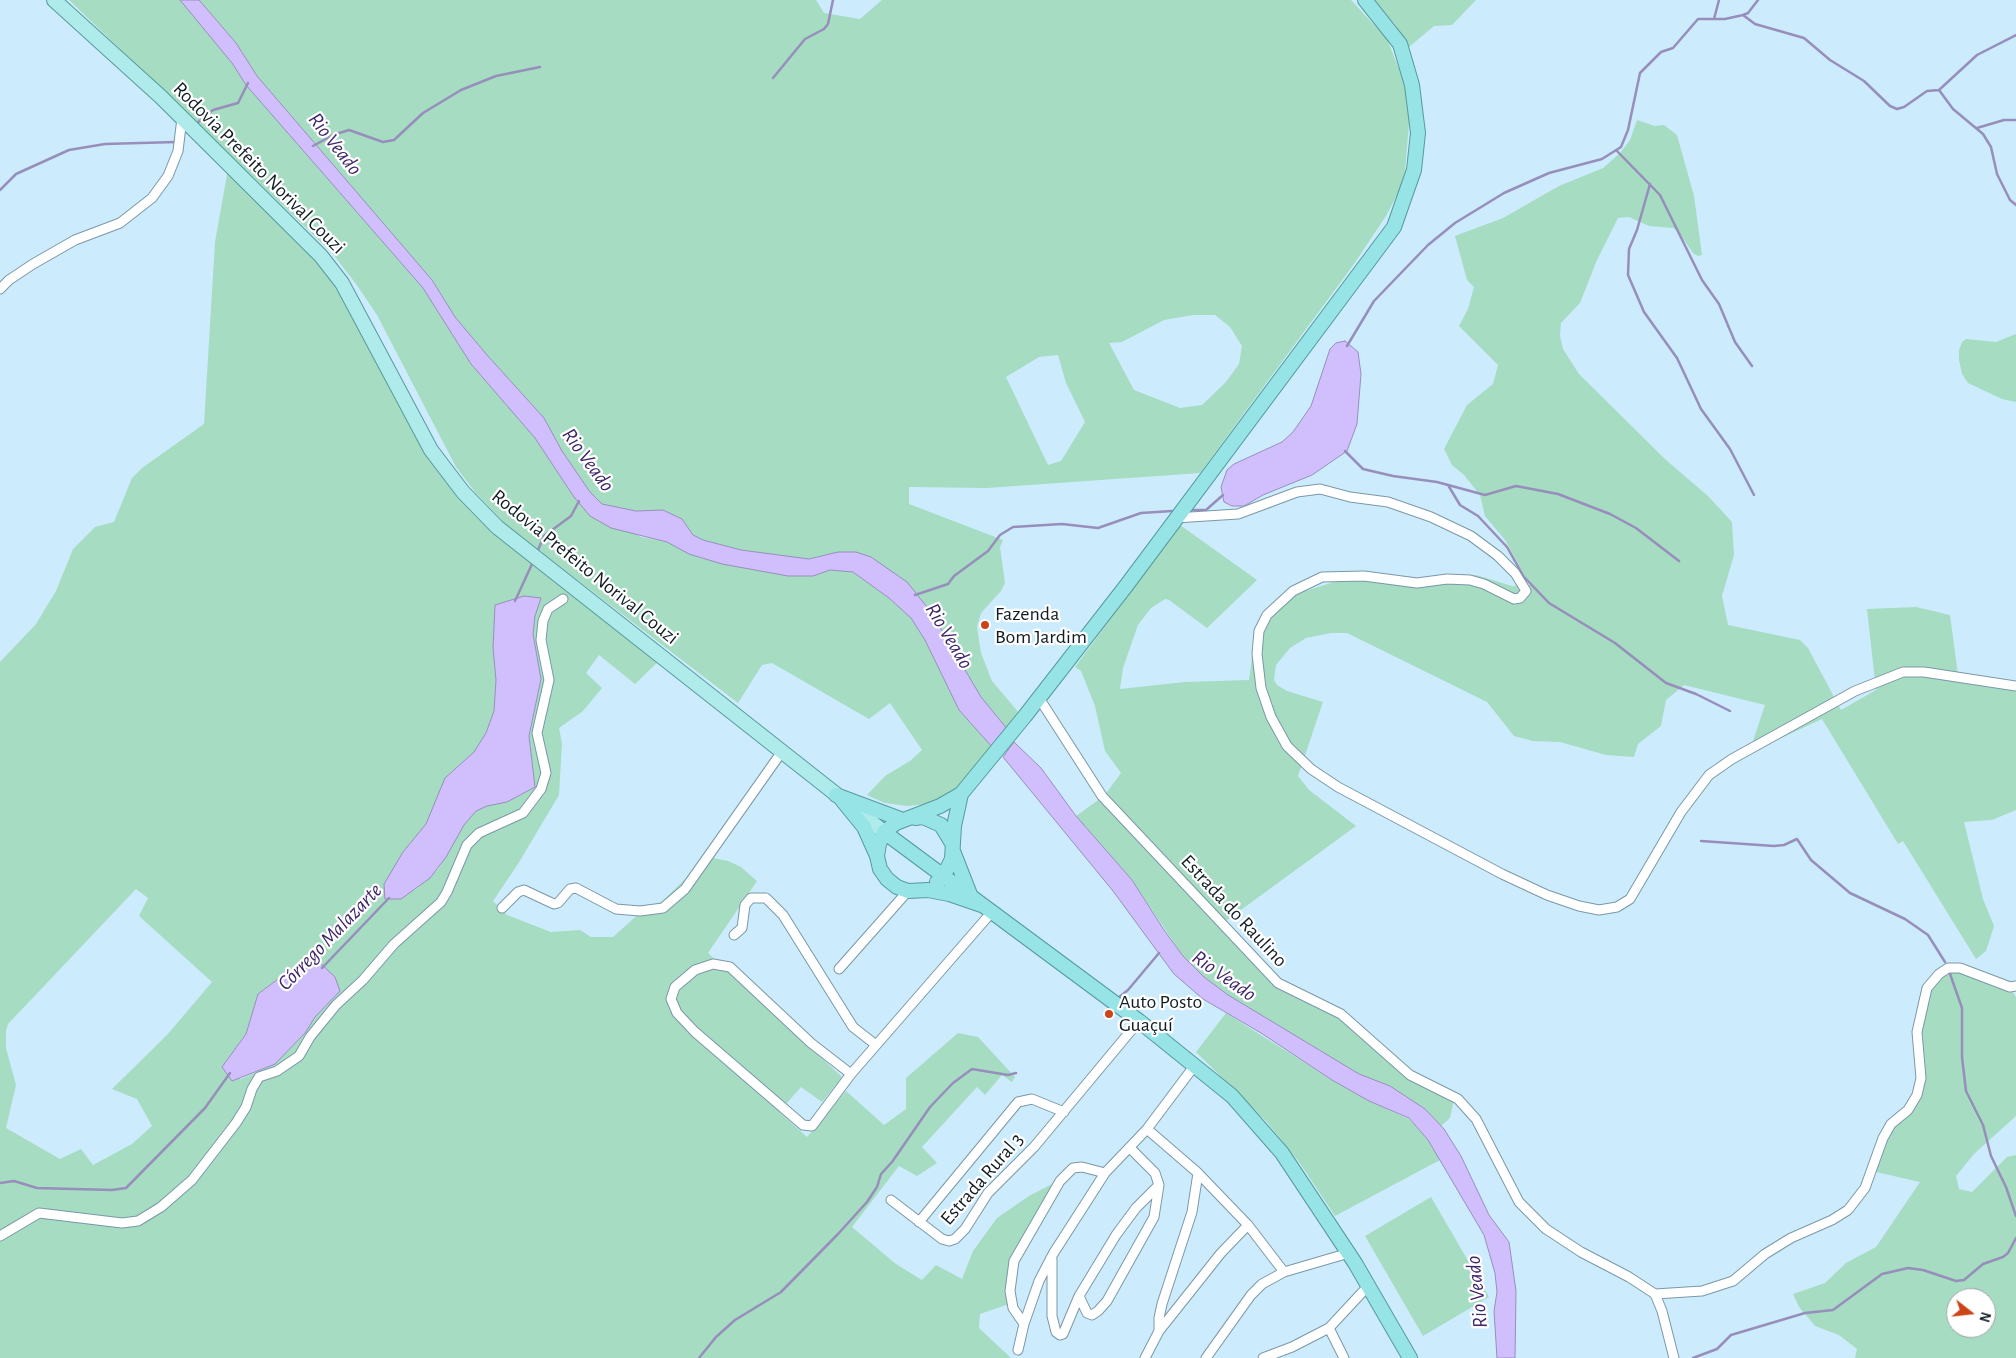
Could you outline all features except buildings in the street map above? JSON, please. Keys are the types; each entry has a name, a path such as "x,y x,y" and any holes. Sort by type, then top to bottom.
{"highway":[{"path":"877,856 884,832 896,822 940,806 961,794 1025,716 1126,586 1394,227 1414,170 1418,132 1412,85 1400,44 1365,0"},
{"path":"911,891 927,887 942,878 948,868 961,794"},
{"path":"839,798 906,819 923,817 934,821 946,830 981,905"},
{"path":"839,798 864,827 877,856 880,869 896,887 911,891 928,890 949,894 981,905"},
{"path":"884,832 942,878 1139,1021 1232,1096 1282,1153 1349,1253 1410,1358"}],"main road":[{"name":"Rodovia Prefeito Norival Couzi","path":"54,0 182,118 299,232 342,283 431,450 463,492 498,527 645,642 781,753 884,832"}],"street":[{"path":"0,289 9,280 33,264 76,240 120,222 152,198 168,176 178,151 182,118"},
{"path":"1175,518 1238,514 1297,492 1320,489 1350,497 1388,502 1430,517 1471,536 1498,556 1515,573 1526,591 1520,598 1514,599 1484,584 1470,580 1447,579 1417,583 1364,576 1322,577 1293,591 1267,615 1259,631 1257,654 1262,688 1271,717 1287,746 1311,769 1338,788 1502,874 1579,906 1599,910 1616,908 1630,898 1654,862 1681,812 1709,775 1732,759 1855,691 1903,672 1924,672 2016,686"},
{"path":"0,1236 39,1213 122,1223 138,1221 161,1207 192,1180 236,1123 246,1107 252,1089 259,1078 277,1070 299,1056 310,1037 336,1006 394,944 441,902 448,892 467,845 479,833 523,813 541,789 546,773 537,733 549,680 541,640 543,621 548,609 563,599"},
{"name":"Estrada do Raulino","path":"1039,698 1102,796 1278,983 1341,1014 1410,1075 1458,1099 1476,1120 1518,1202 1546,1229 1581,1252 1629,1277 1654,1294"},
{"path":"502,908 518,892 524,890 554,904 558,903 570,889 576,888 616,909 640,911 663,908 685,889 781,753"},
{"path":"839,969 911,891"},
{"path":"734,936 742,928 745,904 750,898 766,898 783,915 853,1027 876,1045"},
{"path":"851,1074 812,1043 730,967 714,964 695,970 675,987 671,999 677,1013 696,1032 803,1125 812,1126 851,1074 876,1045 981,905"},
{"path":"1674,1358 1662,1311 1654,1294 1702,1291 1733,1281 1765,1254 1791,1238 1832,1220 1848,1210 1866,1188 1883,1138 1891,1124 1908,1110 1917,1095 1921,1078 1917,1032 1927,988 1939,974 1948,968 1960,968 2010,987 2016,986"},
{"name":"Estrada Rural 3","path":"891,1200 942,1239 949,1241 955,1239 965,1229 988,1193 1064,1112 1139,1021"},
{"path":"1018,1350 1024,1324 1039,1281 1053,1254 1105,1173 1147,1129 1195,1065"},
{"name":"Estrada Rural 3","path":"919,1222 1018,1102 1032,1099 1064,1112"},
{"path":"1147,1129 1198,1173 1248,1225 1284,1272"},
{"path":"1079,1296 1087,1313 1092,1314 1107,1301 1154,1217 1159,1184 1155,1173 1130,1148"},
{"path":"1024,1324 1013,1308 1010,1291 1014,1261 1060,1181 1073,1168 1082,1167 1105,1173"},
{"path":"1159,1331 1162,1304 1192,1212 1198,1173"},
{"path":"1053,1254 1052,1316 1056,1332 1060,1335 1063,1334 1079,1296 1116,1234 1136,1208 1159,1184"},
{"path":"1144,1358 1159,1331 1221,1253 1248,1225"},
{"path":"1206,1358 1251,1295 1262,1284 1284,1272 1349,1253"},
{"path":"1263,1358 1292,1347 1329,1328 1368,1285"},
{"path":"1329,1328 1344,1358"}],"green space":[{"path":"69,0 180,0 232,63 246,85 423,288 471,364 535,438 574,497 641,537 667,542 700,558 788,576 813,576 830,570 853,572 889,598 911,618 925,640 959,710 993,748 969,780 951,794 929,804 907,806 885,803 867,795 885,776 910,761 922,750 890,703 869,719 772,663 762,665 738,703 507,526 475,492 456,467 377,315 333,254"},
{"path":"199,0 816,0 824,13 860,19 882,0 1351,0 1387,39 1403,79 1408,99 1409,123 1405,171 1399,191 1386,216 1354,264 1200,473 987,488 909,487 909,504 1003,540 1000,547 1005,583 1001,591 981,613 977,627 981,653 992,681 1020,714 1008,730 981,697 931,612 907,582 827,554 809,559 741,550 703,540 693,535 682,519 663,510 636,511 602,504 590,492 562,451 544,418 455,317 432,280 257,76 236,43","holes":["1193,315 1215,315 1230,327 1242,346 1239,364 1226,382 1202,405 1180,408 1134,390 1109,343 1122,342 1164,320","1058,355 1066,383 1085,422 1061,461 1048,465 1006,377 1039,357"]},
{"path":"1372,0 1476,0 1452,25 1434,26 1409,47 1395,24"},
{"path":"1637,120 1655,126 1664,125 1677,135 1694,196 1702,255 1698,256 1693,253 1678,231 1673,228 1649,226 1629,217 1618,218 1597,260 1580,303 1561,323 1560,336 1563,349 1579,374 1666,460 1708,496 1732,522 1734,555 1722,596 1728,625 1800,640 1808,648 1841,710 1876,690 1867,609 1916,607 1950,615 1959,682 2016,691 2016,810 1992,820 1964,822 1983,899 1994,926 1986,951 1976,959 1903,841 1898,844 1822,719 1749,753 1765,705 1684,685 1666,700 1661,726 1638,744 1634,757 1606,755 1560,742 1533,741 1514,736 1487,702 1347,633 1331,633 1306,638 1290,648 1276,665 1274,680 1277,685 1287,691 1323,702 1298,776 1309,790 1356,826 1223,923 1270,976 1346,1023 1388,1057 1454,1099 1450,1118 1441,1126 1425,1109 1390,1086 1359,1074 1228,995 1204,977 1183,956 1132,880 1076,816 1104,796 1121,773 1105,751 1095,706 1081,671 1075,667 1180,525 1257,580 1207,628 1169,600 1165,599 1151,608 1138,625 1123,668 1120,689 1185,682 1249,680 1254,643 1283,598 1347,578 1439,579 1476,575 1512,586 1530,585 1505,540 1485,516 1480,495 1464,475 1452,465 1444,449 1467,405 1493,384 1498,365 1459,326 1468,309 1474,287 1467,280 1455,236 1503,218 1559,186 1603,168 1620,153 1630,140"},
{"path":"228,169 319,255 457,494 472,512 489,528 662,658 635,684 599,655 586,673 602,688 583,711 559,728 562,744 559,795 518,864 493,901 507,915 551,932 580,930 591,937 613,937 643,910 653,910 703,862 713,858 728,861 741,867 757,881 708,953 842,1077 822,1102 801,1087 779,1112 807,1137 846,1091 884,1125 906,1109 906,1078 958,1033 978,1037 1015,1077 1012,1082 1002,1075 985,1095 977,1087 922,1147 937,1163 917,1176 899,1166 852,1227 896,1264 922,1280 936,1265 962,1279 973,1251 997,1218 1029,1196 1056,1182 1020,1249 1015,1275 1015,1302 980,1314 979,1328 1011,1358 0,1358 0,662 36,624 56,591 73,549 95,527 114,522 132,478 142,468 204,424 215,242","holes":["540,599 535,616 533,634 541,679 529,736 535,787 507,802 487,806 476,811 464,825 438,869 415,890 403,852 426,824 450,773 474,752 486,733 494,711 496,679 493,648 495,606","136,889 148,898 139,916 212,982 167,1035 112,1089 137,1099 152,1126 132,1144 93,1165 81,1149 60,1159 6,1128 16,1085 6,1048 8,1024","318,961 340,991 315,1017 305,1033 275,1064 241,1079 222,1067 246,1034 258,994 282,976 305,969"]},
{"path":"2016,334 2016,402 2002,399 1968,383 1962,374 1959,360 1959,350 1962,342 1966,339 1996,342"},
{"path":"1950,963 1965,965 2010,988 2016,997 2016,1116 1974,1154 1956,1176 1959,1189 1972,1192 2007,1157 2016,1155 2016,1358 1855,1358 1857,1349 1839,1335 1815,1326 1799,1307 1793,1294 1825,1283 1846,1263 1876,1247 1920,1182 1876,1172 1886,1130 1906,1116 1923,1073 1922,1031 1926,1003 1935,982"},
{"path":"1226,1013 1332,1080 1369,1101 1409,1119 1428,1140 1440,1160 1335,1216 1299,1162 1266,1121 1196,1052"},
{"path":"1431,1197 1489,1297 1423,1336 1365,1236"}],"shaded area":[{"path":"180,0 199,0 236,43 257,76 432,280 455,317 544,418 562,451 590,492 602,504 636,511 663,510 682,519 693,535 703,540 741,550 809,559 838,552 856,552 871,557 907,582 931,612 981,697 1008,730 993,748 959,710 925,640 911,618 889,598 853,572 830,570 813,576 788,576 722,564 689,554 667,542 611,528 590,516 574,497 535,438 471,364 423,288 246,85 232,63"},
{"path":"1345,341 1358,352 1361,374 1357,424 1347,451 1312,475 1263,495 1244,506 1232,506 1224,502 1221,487 1227,470 1234,464 1282,442 1293,432 1311,406 1330,349 1336,343"},
{"path":"524,596 541,598 535,616 533,634 541,679 529,736 535,787 507,802 487,806 476,811 464,825 446,857 430,878 401,899 385,899 384,884 403,852 426,824 445,778 474,752 486,733 494,711 496,680 493,648 495,605"},
{"path":"1014,742 1041,768 1076,816 1132,880 1183,956 1204,977 1228,995 1359,1074 1390,1086 1425,1109 1444,1129 1461,1156 1489,1215 1509,1242 1516,1291 1515,1358 1497,1358 1494,1311 1497,1292 1495,1273 1484,1235 1428,1140 1409,1118 1369,1101 1332,1080 1261,1033 1203,999 1174,974 1113,891 1003,757"},
{"path":"318,961 335,977 340,991 315,1017 305,1033 275,1064 232,1081 222,1067 246,1034 258,994 282,976 305,969"}],"waterway":[{"path":"773,78 805,39 824,29 828,24 833,0"},
{"path":"1714,19 1719,0"},
{"path":"1347,346 1374,301 1428,245 1455,223 1504,193 1549,173 1602,159 1621,147 1628,130 1640,73 1661,52 1673,48 1698,19 1725,19 1743,15 1748,13 1758,0"},
{"path":"1743,15 1755,24 1804,38 1830,60 1864,81 1890,106 1897,109 1904,107 1927,91 1939,90 1977,55 2016,35"},
{"name":"Rio Veado","path":"313,146 333,135 349,130 383,142 394,140 423,113 461,90 496,76 540,67"},
{"path":"196,124 213,110 238,103 248,83"},
{"path":"1939,90 1953,109 1983,134 1991,147 1997,174 2010,200 2016,205"},
{"path":"1977,128 2004,120 2016,120"},
{"path":"0,190 16,174 69,150 105,144 176,142"},
{"path":"1616,150 1660,195 1702,280 1719,304 1735,342 1752,366"},
{"path":"1650,184 1637,230 1629,249 1628,275 1644,312 1677,358 1701,409 1730,449 1754,495"},
{"path":"1345,451 1363,469 1393,476 1437,482 1485,495 1516,486 1558,494 1610,514 1636,528 1679,561"},
{"path":"1448,485 1460,505 1478,516 1507,547 1524,577 1549,603 1615,643 1666,683 1696,694 1730,711"},
{"path":"1190,510 1206,510 1223,495"},
{"name":"Córrego Malazarte","path":"538,550 544,536 571,516 579,501"},
{"path":"915,595 948,584 954,576 988,551 1000,535 1013,527 1062,524 1098,528 1141,513 1172,511"},
{"name":"Córrego Malazarte","path":"515,601 532,564"},
{"path":"1701,841 1774,846 1784,845 1797,839 1811,860 1850,893 1905,919 1928,935 1945,962"},
{"name":"Córrego Malazarte","path":"322,968 389,898"},
{"path":"1118,998 1128,990 1159,953"},
{"path":"1949,971 1962,1008 1962,1057 1966,1091 1983,1125 1991,1156 2006,1187 2016,1216"},
{"path":"699,1358 716,1337 735,1320 781,1292 838,1234 867,1202 877,1187 881,1174 892,1162 930,1107 953,1083 972,1069 1008,1075 1016,1073"},
{"name":"Córrego Malazarte","path":"0,1183 14,1181 37,1188 112,1190 126,1188 205,1108 230,1073"},
{"path":"1693,1358 1717,1349 1731,1335 1805,1313 1833,1310 1882,1274 1908,1268 1923,1270 1956,1281 1964,1280 1983,1264 2003,1257 2008,1253 2016,1238"}],"place":[{"name":"Fazenda Bom Jardim","path":"985,625"},
{"name":"Auto Posto Guaçuí","path":"1109,1014"}]}
